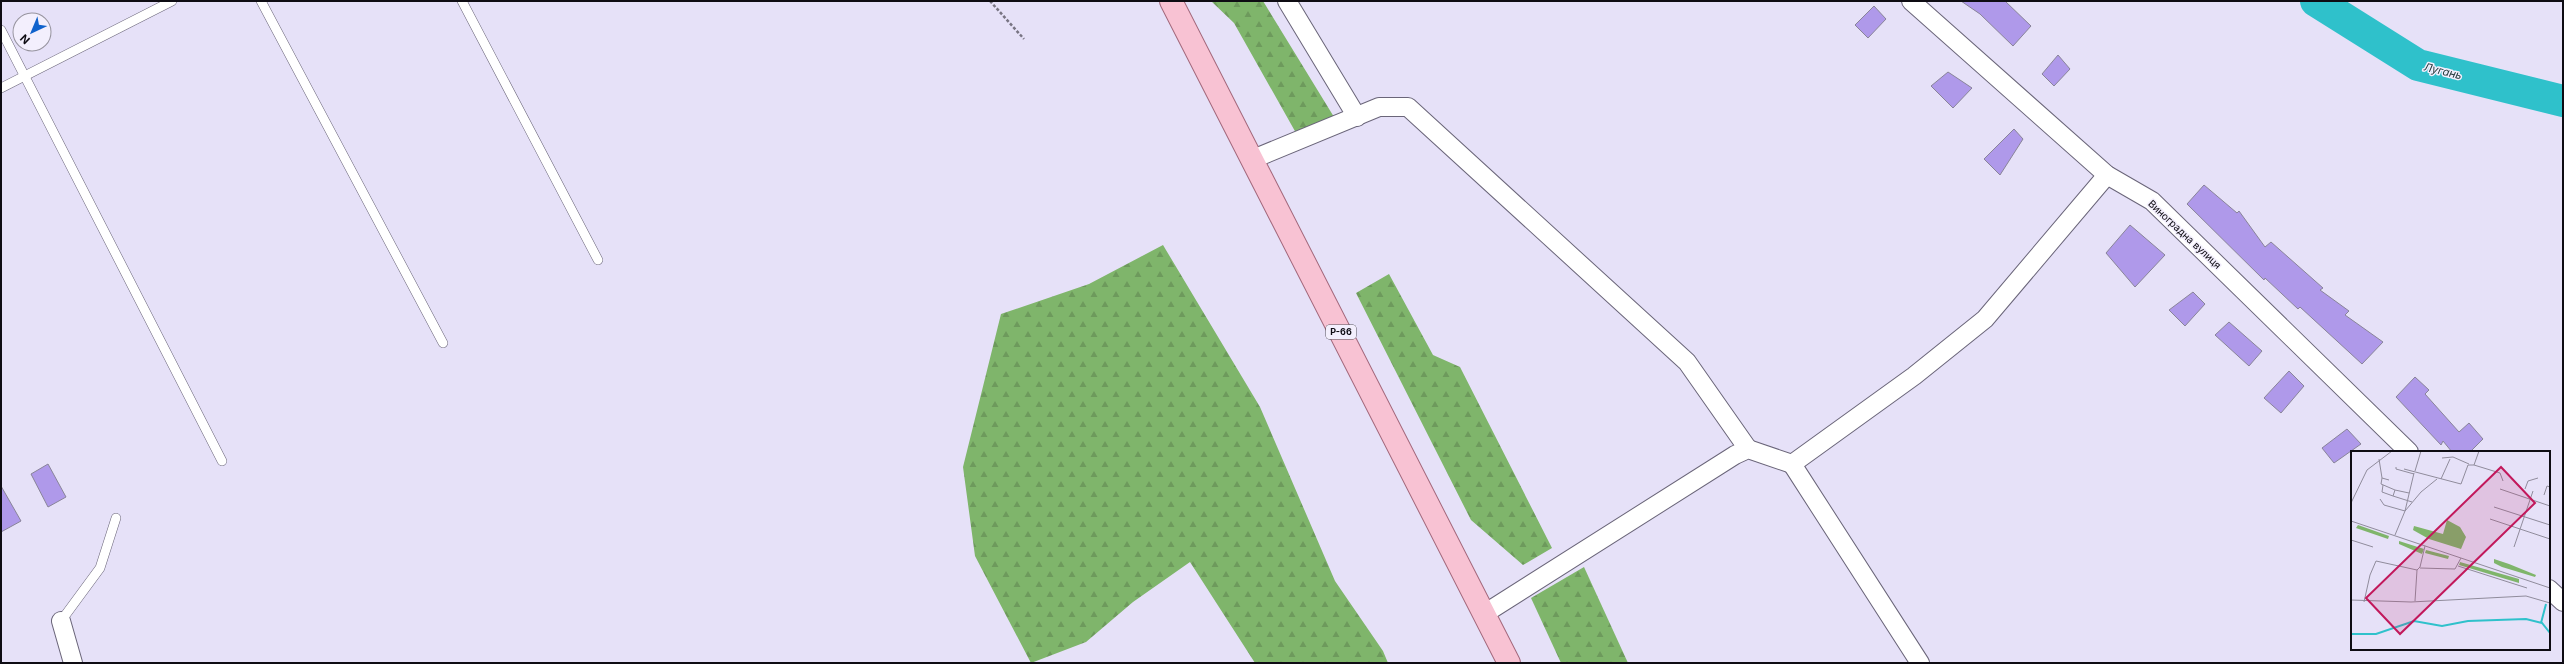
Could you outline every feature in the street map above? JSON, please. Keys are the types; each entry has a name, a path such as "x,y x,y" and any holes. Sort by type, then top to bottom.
{"main road":[{"name":"Р-66","path":"1171,1 1509,663"}],"street":[{"path":"1287,1 1357,117"},
{"name":"Виноградна вулиця","path":"1911,1 2107,176 2152,201 2408,451"},
{"path":"1253,159 1379,107 1408,107 1687,362 1748,449 1792,464 1920,663"},
{"path":"1792,464 1914,376 1985,319 2107,176"},
{"path":"1484,614 1735,455 1748,449"},
{"path":"2550,589 2563,602"},
{"path":"61,621 73,663"}],"lane":[{"path":"1,88 172,1"},
{"path":"261,1 443,343"},
{"path":"462,1 598,260"},
{"path":"1,30 222,461"},
{"path":"61,621 100,568 116,518"}],"path":[{"path":"990,1 1024,39"}],"green space":[{"path":"1211,1 1263,1 1334,117 1296,133 1234,23"},
{"path":"1163,245 1260,407 1335,581 1383,651 1388,663 1255,663 1190,562 1133,602 1086,642 1031,663 975,556 963,467 1001,314 1089,284"},
{"path":"1389,274 1433,355 1460,367 1552,548 1523,565 1471,520 1356,293"},
{"path":"1584,567 1628,663 1561,663 1531,598"}],"building":[{"path":"1961,1 2005,1 2031,26 2013,46 1980,14"},
{"path":"1874,6 1886,19 1868,38 1855,25"},
{"path":"2058,55 2070,69 2054,86 2042,74"},
{"path":"1948,72 1972,88 1953,108 1931,86"},
{"path":"2014,129 2023,139 2000,175 1984,159"},
{"path":"2204,185 2237,213 2239,211 2265,247 2271,242 2323,288 2320,290 2349,311 2345,315 2383,342 2362,364 2300,307 2298,309 2265,278 2264,280 2187,204"},
{"path":"2130,225 2165,255 2135,287 2106,253"},
{"path":"2193,292 2205,304 2185,326 2169,310"},
{"path":"2229,322 2262,351 2249,366 2215,335"},
{"path":"2289,371 2304,386 2281,413 2264,398"},
{"path":"2415,377 2429,390 2425,394 2459,432 2469,423 2483,439 2471,451 2451,451 2443,441 2441,445 2396,397"},
{"path":"2347,429 2361,444 2334,463 2322,448"},
{"path":"48,464 66,497 48,507 31,474"},
{"path":"1,486 21,521 1,532"}],"waterway":[{"name":"Лугань","path":"2316,1 2418,65 2563,101"}]}
